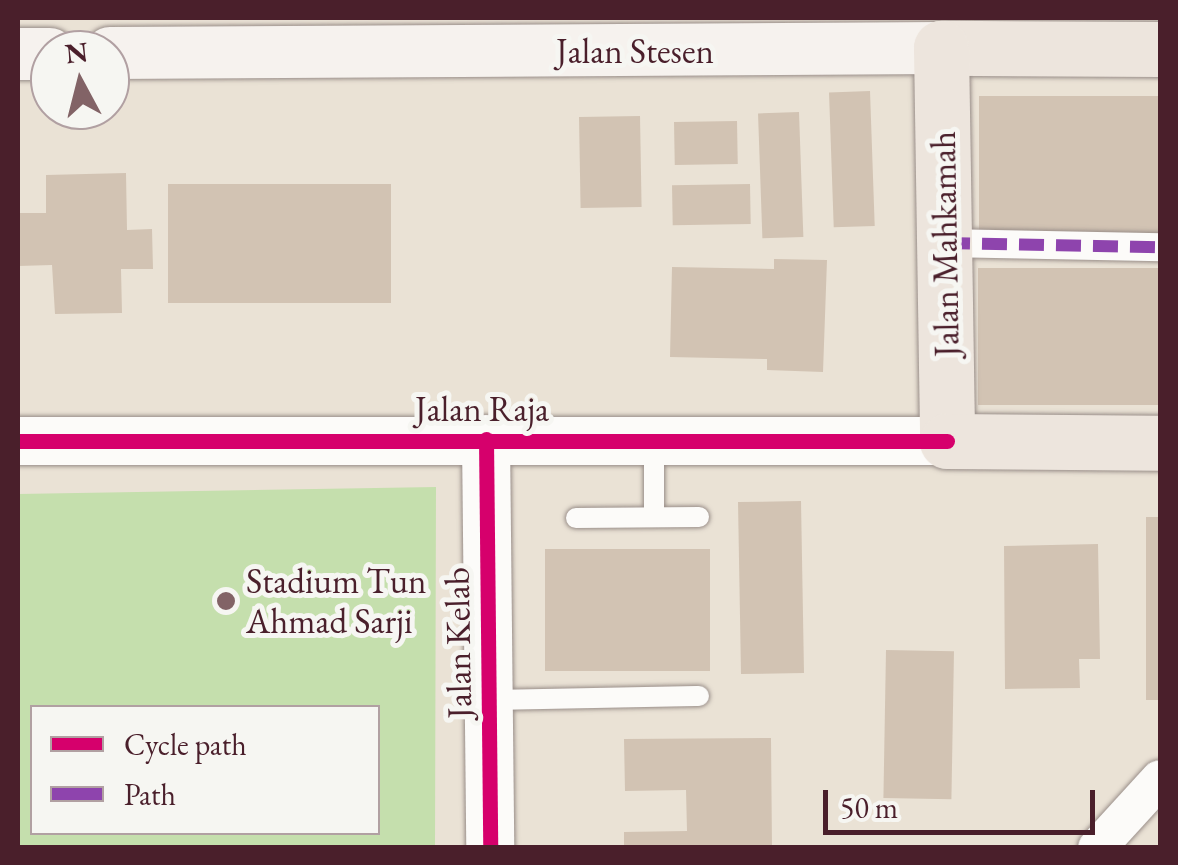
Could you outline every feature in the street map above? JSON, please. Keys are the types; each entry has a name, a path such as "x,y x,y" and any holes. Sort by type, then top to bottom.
{"highway":[{"name":"Jalan Stesen","path":"924,38 1160,49"},
{"name":"Jalan Mahkamah","path":"924,38 945,243 947,441"},
{"name":"Jalan Raja","path":"947,441 1160,443"}],"main road":[{"name":"Jalan Stesen","path":"130,52 924,38"}],"street":[{"path":"945,243 1160,247"},
{"name":"Jalan Kelab","path":"486,439 490,848"},
{"name":"Jalan Raja","path":"18,441 947,441"},
{"path":"1096,848 1160,780"}],"lane":[{"path":"654,440 654,517"},
{"path":"576,518 699,516"},
{"path":"488,700 699,696"}],"green space":[{"name":"Stadium Tun Ahmad Sarji","path":"436,487 435,847 18,847 18,494"}],"building":[{"path":"870,91 875,226 834,227 829,92"},
{"path":"979,96 1160,96 1160,234 979,234"},
{"path":"799,112 803,237 762,238 758,113"},
{"path":"640,116 642,207 581,208 579,117"},
{"path":"737,121 738,164 675,165 674,122"},
{"path":"126,173 127,230 152,229 153,269 121,269 122,313 55,314 52,265 18,266 18,213 46,213 46,175"},
{"path":"168,184 391,184 391,303 168,303"},
{"path":"750,184 751,224 673,225 672,185"},
{"path":"774,259 827,260 823,372 767,370 767,359 670,357 672,267 774,269"},
{"path":"978,268 1160,268 1160,405 978,405"},
{"path":"801,501 804,673 741,674 738,502"},
{"path":"1146,517 1160,517 1160,700 1146,700"},
{"path":"1098,544 1100,659 1079,659 1080,688 1005,689 1004,546"},
{"path":"545,549 710,549 710,671 545,671"},
{"path":"886,650 954,651 951,799 883,798"},
{"path":"771,738 772,848 624,848 624,832 687,831 686,790 625,791 624,739"}],"marked path":[{"path":"945,243 1160,247"}],"cycle path":[{"path":"486,439 490,848"},
{"path":"18,441 947,441"}],"place":[{"name":"Stadium Tun Ahmad Sarji","path":"226,601"}]}
